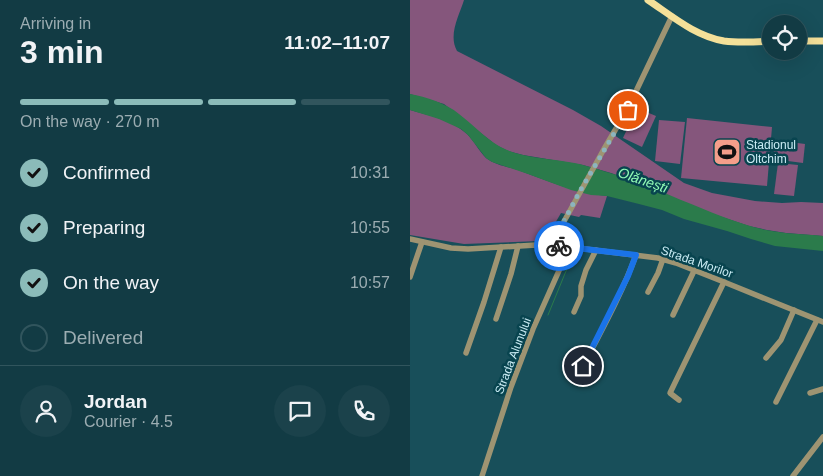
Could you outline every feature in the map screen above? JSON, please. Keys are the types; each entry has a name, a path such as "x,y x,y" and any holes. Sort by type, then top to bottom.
{"main road":[{"path":"648,0 697,32 716,39 733,42 762,41"},
{"path":"807,41 823,41"}],"street":[{"path":"551,245 572,205 628,110 672,16"},
{"name":"Strada Morilor","path":"410,239 451,248 468,249 551,245 663,259 820,321"},
{"path":"410,277 422,242"},
{"path":"496,319 518,246"},
{"name":"Strada Alunului","path":"482,476 514,379 533,329 570,246"},
{"path":"466,353 484,302 500,247"},
{"path":"574,312 581,296 582,281 596,250"},
{"path":"575,382 636,255"},
{"path":"648,292 663,259"},
{"path":"673,315 694,271"},
{"path":"679,400 670,393 724,282"},
{"path":"766,358 781,340 794,310"},
{"path":"776,402 820,321"},
{"path":"810,393 823,388"},
{"path":"793,476 823,437"}],"shaded area":[{"path":"410,0 464,0 454,32 457,51 601,126 684,183 712,193 755,201 823,203 823,236 786,233 749,226 713,214 611,173 583,165 523,155 496,145 444,104 410,94"},
{"path":"410,94 429,99 454,110 488,138 507,150 527,156 580,164 619,176 646,185 723,217 766,230 823,236 823,251 775,246 684,219 662,210 607,196 591,195 571,190 492,162 486,158 461,129 439,119 410,110"},
{"path":"637,108 656,116 642,147 623,138"},
{"path":"410,110 440,119 461,129 470,137 486,158 493,162 573,189 607,196 600,218 581,215 579,217 561,213 547,237 539,241 464,244 410,235"},
{"name":"Stadionul Oltchim","path":"687,118 772,127 767,186 681,178"},
{"path":"659,120 685,122 680,164 655,161"},
{"path":"775,140 805,144 803,163 773,159"},
{"path":"778,163 798,165 794,196 774,194"}],"waterway":[{"path":"548,315 573,254"}],"way so far":[{"path":"559,246 551,245 580,191 628,110"}],"place":[{"name":"Stadionul Oltchim","path":"727,152"}],"route":[{"path":"559,246 636,255 628,276 583,366"}],"water label":[{"name":"Olănești","path":"643,180"}]}
